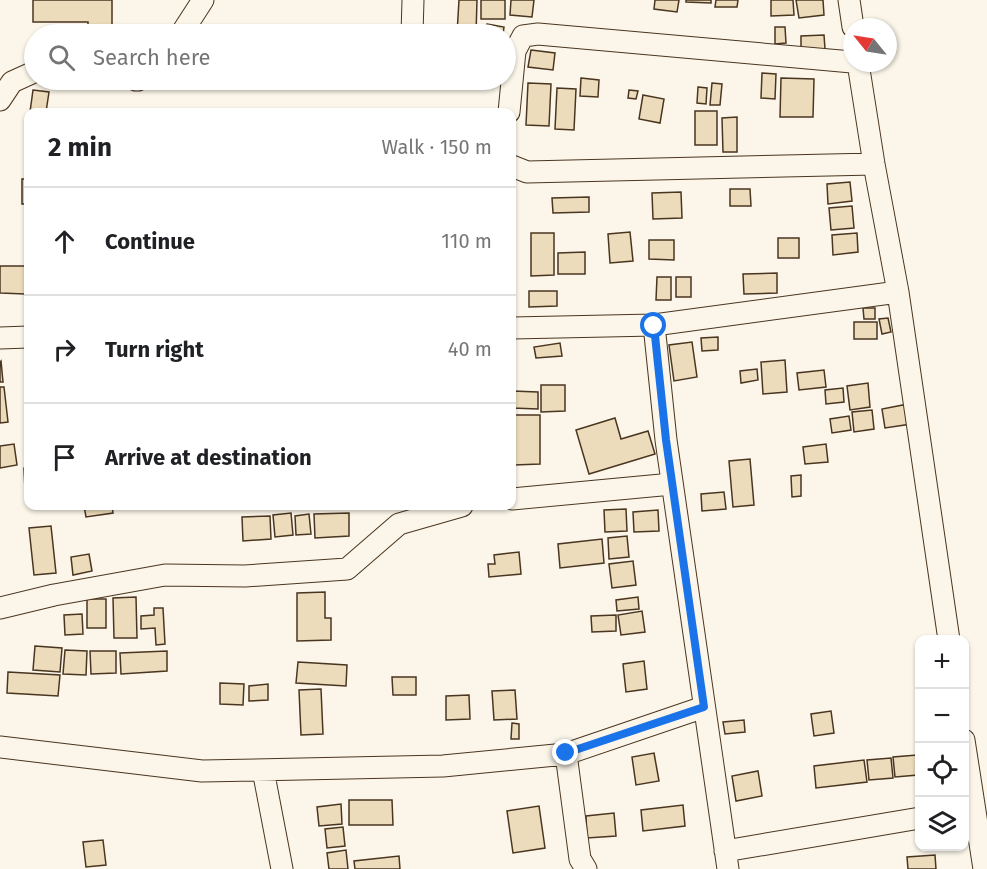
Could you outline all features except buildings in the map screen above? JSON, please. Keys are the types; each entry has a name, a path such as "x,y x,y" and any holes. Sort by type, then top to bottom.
{"street":[{"path":"182,24 183,0"},
{"path":"188,24 203,0"},
{"path":"412,24 413,0"},
{"path":"849,0 852,18"},
{"path":"516,48 523,36 538,34 843,61"},
{"path":"859,72 898,292 948,635"},
{"path":"0,100 12,82 24,77"},
{"path":"509,90 509,108"},
{"path":"516,168 527,172 874,164"},
{"path":"516,328 654,326 898,292"},
{"path":"654,326 672,484 726,860 915,819"},
{"path":"0,338 24,337"},
{"path":"516,499 672,484"},
{"path":"0,608 54,595 165,575 245,576 347,569 399,524 448,510"},
{"path":"0,747 202,771 443,766 566,753 704,707"},
{"path":"964,743 970,810 984,869"},
{"path":"566,753 580,859 586,869"},
{"path":"263,770 282,869"}],"route":[{"path":"566,753 704,707 666,440 654,326"}]}
